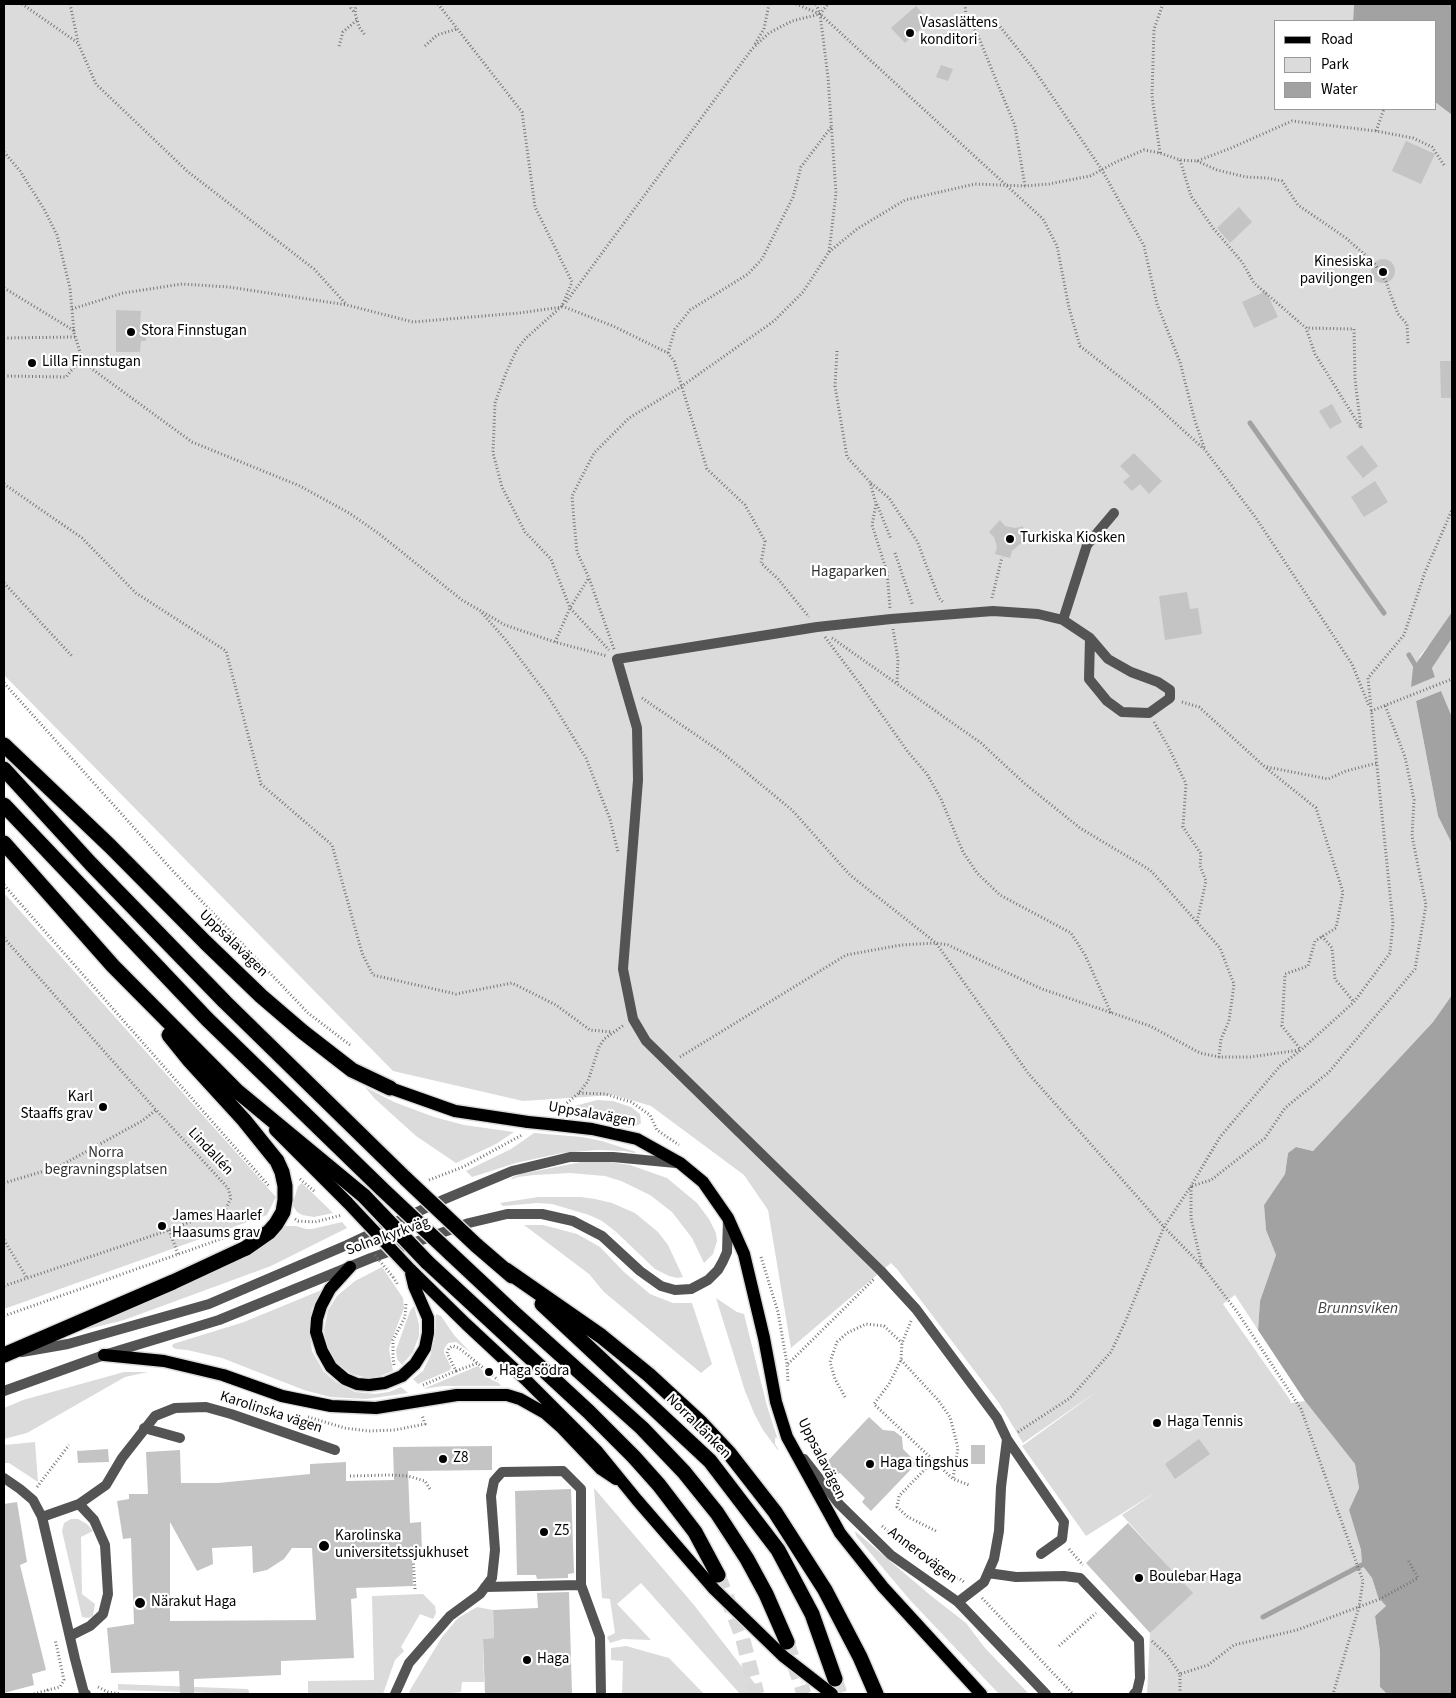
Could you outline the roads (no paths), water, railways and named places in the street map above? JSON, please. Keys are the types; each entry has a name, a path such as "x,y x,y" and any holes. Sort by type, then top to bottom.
{"highway":[{"name":"Uppsalavägen","path":"4,746 110,846 205,942 262,996 303,1032 352,1070 390,1088"},
{"name":"Norra Länken","path":"4,769 91,864 218,995 406,1179 710,1461 778,1550 812,1614 835,1679"},
{"path":"4,805 207,1019 330,1140 514,1313 642,1428 684,1472 717,1513 747,1559 766,1594 787,1642"},
{"path":"4,843 112,966 190,1061 244,1120 277,1162 286,1186 283,1212 278,1221 269,1232 246,1248 173,1282 4,1355"},
{"path":"112,966 237,1091 364,1196 427,1262 589,1412 634,1457 659,1485 695,1532 718,1576"},
{"path":"506,1270 608,1342 649,1375 701,1423 729,1453 775,1512 825,1590 844,1625 876,1694"}],"main road":[{"name":"Uppsalavägen","path":"390,1088 456,1111 592,1129 637,1140 680,1163 703,1182 728,1218 744,1254 764,1338 776,1402 787,1437 840,1532 883,1587 981,1694"},
{"path":"237,1091 410,1269 597,1451 714,1589 783,1656 832,1694"},
{"path":"350,1267 330,1290 320,1306 316,1332 322,1351 331,1367 345,1379 357,1384 369,1385 389,1382 402,1376 415,1364 425,1348 428,1318 414,1286 410,1269"},
{"path":"104,1355 164,1361 223,1375 282,1396 331,1406 376,1408 457,1395 507,1395 520,1399 545,1413 601,1469 622,1482"}],"street":[{"path":"1063,620 1088,545 1114,513"},
{"path":"1042,1554 1062,1539 1064,1522 1007,1439 997,1418 916,1309 881,1271 646,1041 633,1019 623,969 638,780 637,728 618,659 817,627 915,616 993,611 1038,614 1063,620 1090,638 1108,659 1131,672 1158,682 1170,690 1170,698 1149,713 1122,712 1107,701 1089,679 1090,638"},
{"name":"Solna kyrkväg","path":"4,1355 68,1344 209,1304 512,1171 570,1157 636,1158 680,1163"},
{"name":"Solna kyrkväg","path":"4,1391 104,1355 219,1320 371,1258 469,1223 507,1214 542,1214 573,1221 602,1236 640,1271 661,1286 675,1290 691,1289 708,1280 718,1270 723,1261 726,1252 728,1218"},
{"name":"Karolinska vägen","path":"42,1517 79,1504 106,1485 122,1458 144,1428 155,1416 175,1408 206,1407 335,1450"},
{"path":"144,1428 180,1438"},
{"name":"Annerovägen","path":"787,1437 839,1504 891,1555 958,1602 1046,1694"},
{"path":"958,1602 984,1582 994,1558 999,1531 1001,1487 1007,1439"},
{"path":"395,1694 409,1663 450,1616 480,1594 492,1578 495,1550 491,1496 494,1481 502,1472 563,1471 581,1489 582,1585 600,1637 601,1694"},
{"path":"4,1478 33,1500 42,1517 84,1694"},
{"path":"70,1636 90,1626 103,1614 108,1594 105,1545 94,1520 79,1504"},
{"path":"988,1573 1016,1577 1064,1576 1080,1578 1139,1640 1140,1678 1137,1691 1134,1694"},
{"path":"485,1587 582,1585"}],"water":[{"path":"1354,4 1452,4 1452,115 1436,103 1436,20 1353,20"},
{"path":"1452,612 1452,638 1432,668 1435,677 1411,687 1413,668"},
{"path":"1441,691 1452,717 1452,851 1451,842 1438,816 1416,701"},
{"name":"Brunnsviken","path":"1452,995 1452,1694 1387,1694 1380,1687 1380,1651 1375,1616 1386,1606 1378,1597 1372,1578 1362,1565 1361,1550 1349,1510 1359,1488 1355,1464 1305,1401 1258,1330 1260,1301 1276,1255 1266,1230 1264,1205 1285,1174 1288,1153 1296,1147 1313,1151 1433,1022"}],"waterway":[{"path":"1250,423 1384,613"},
{"path":"1409,655 1418,670"},
{"path":"1263,1617 1362,1565"}],"tunnel":[{"path":"718,1575 742,1636 757,1694"},
{"path":"787,1642 804,1694"},
{"path":"835,1679 840,1694"}],"place":[{"name":"Vasaslättens konditori","path":"910,33"},
{"name":"Kinesiska paviljongen","path":"1383,272"},
{"name":"Stora Finnstugan","path":"131,332"},
{"name":"Lilla Finnstugan","path":"32,363"},
{"name":"Turkiska Kiosken","path":"1010,539"},
{"name":"Karl Staaffs grav","path":"103,1107"},
{"name":"James Haarlef Haasums grav","path":"162,1226"},
{"name":"Haga södra","path":"489,1372"},
{"name":"Haga Tennis","path":"1157,1423"},
{"name":"Z8","path":"443,1459"},
{"name":"Haga tingshus","path":"870,1464"},
{"name":"Z5","path":"544,1532"},
{"name":"Karolinska universitetssjukhuset","path":"324,1546"},
{"name":"Boulebar Haga","path":"1139,1578"},
{"name":"Närakut Haga","path":"140,1603"},
{"name":"Haga","path":"527,1660"}],"park label":[{"name":"Hagaparken","path":"849,573"},
{"name":"Norra begravningsplatsen","path":"106,1162"}]}
